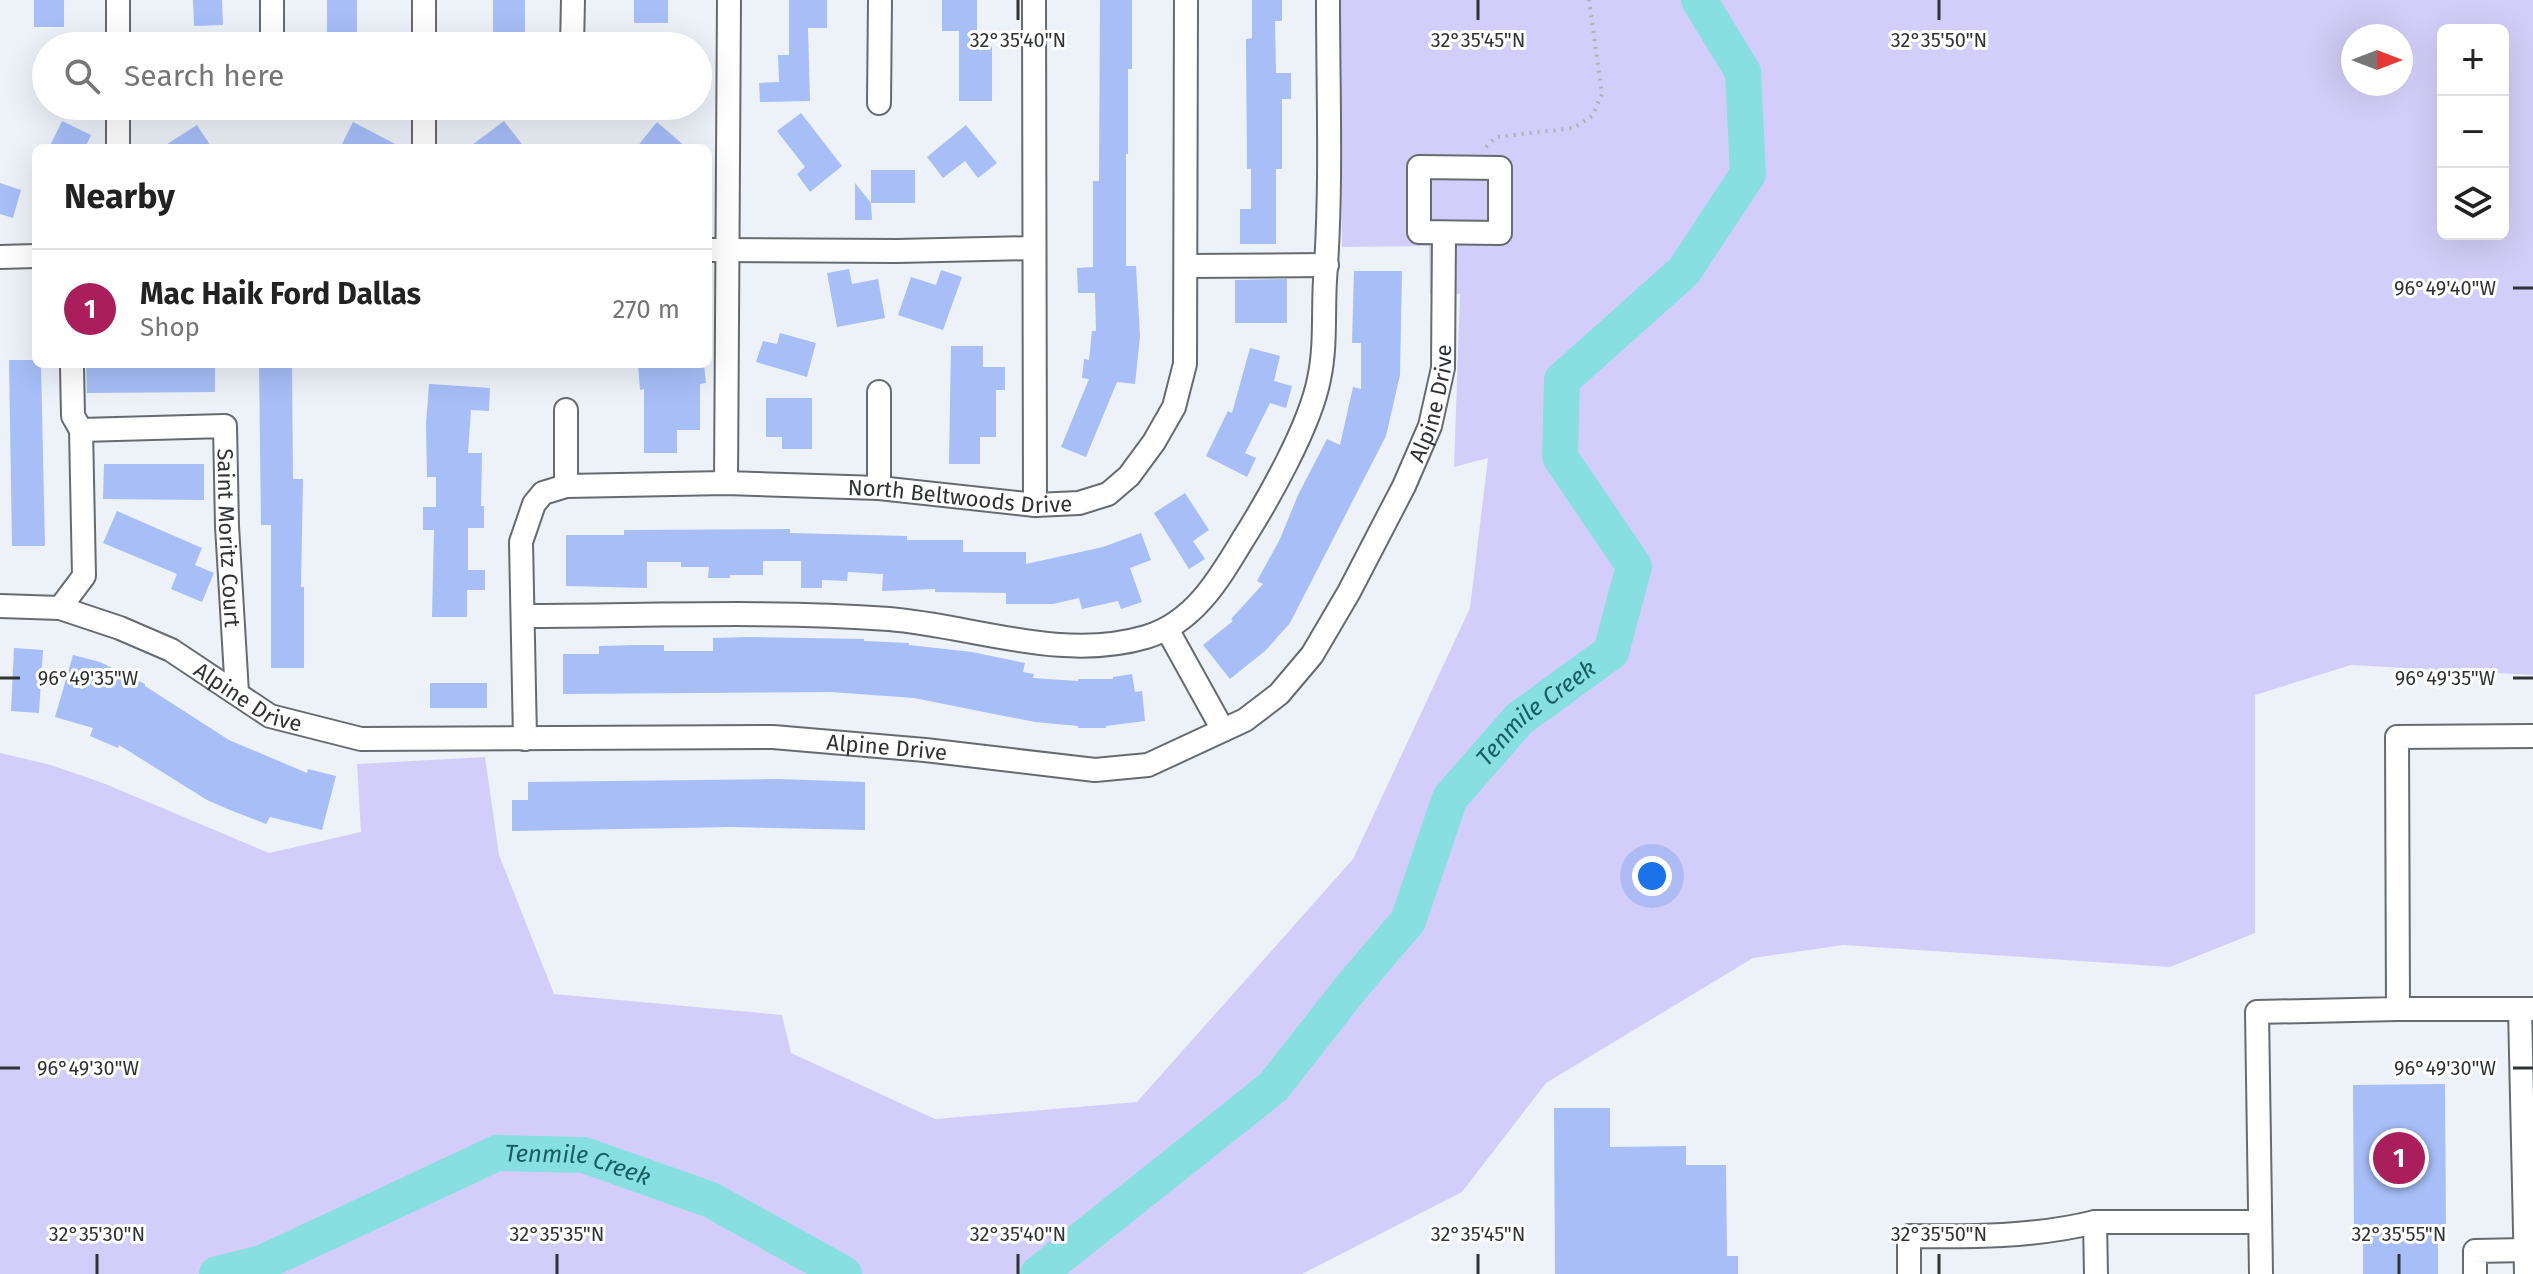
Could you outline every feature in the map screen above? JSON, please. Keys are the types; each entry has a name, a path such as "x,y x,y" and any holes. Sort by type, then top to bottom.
{"street":[{"path":"118,0 118,32"},
{"path":"272,0 272,32"},
{"path":"424,0 424,32"},
{"path":"572,32 573,0"},
{"path":"726,483 718,250 729,0"},
{"path":"879,103 880,0"},
{"path":"1034,0 1035,505"},
{"name":"North Beltwoods Drive","path":"566,486 726,483 879,488 1035,505 1079,503 1108,494 1129,476 1154,442 1174,407 1185,364 1186,0"},
{"path":"523,616 823,615 893,620 1032,643 1071,646 1104,645 1143,638 1167,629 1191,612 1216,584 1246,535 1311,409 1319,379 1327,265 1328,0"},
{"path":"118,120 118,144"},
{"path":"424,120 424,144"},
{"path":"1419,167 1500,168 1500,233 1444,233 1419,232 1419,167"},
{"name":"Alpine Drive","path":"0,606 60,608 120,628 171,650 270,716 361,739 773,737 925,750 1095,770 1148,765 1245,720 1279,694 1312,655 1349,592 1404,486 1430,426 1443,368 1444,233"},
{"path":"718,250 1034,248"},
{"path":"0,257 32,256"},
{"path":"1187,266 1327,265"},
{"path":"60,608 84,576 81,430 73,416 72,368"},
{"path":"879,392 879,488"},
{"path":"525,739 521,542 534,504 543,493 566,486 566,410"},
{"name":"Saint Moritz Court","path":"81,430 225,426 227,526 237,693"},
{"path":"1167,629 1223,730"},
{"path":"2398,1009 2397,737 2533,736"},
{"path":"2261,1274 2257,1012 2527,1009 2526,1274"},
{"path":"1909,1274 1909,1236 2055,1232 2095,1222 2260,1222"},
{"path":"2095,1222 2096,1274"},
{"path":"2475,1274 2475,1251 2526,1250"}],"path":[{"path":"1479,168 1488,144 1496,137 1574,128 1592,116 1602,94 1589,0"}],"shaded area":[{"path":"1339,0 2533,0 2533,675 2351,665 2255,695 2255,933 2170,967 1843,945 1753,958 1546,1083 1462,1192 1302,1274 0,1274 0,753 51,765 103,783 269,853 361,832 357,764 485,757 499,855 554,994 782,1015 791,1053 935,1119 1137,1102 1353,859 1470,608 1488,458 1454,467 1460,294 1430,294 1429,246 1342,247"}],"building":[{"path":"34,0 64,0 64,27 34,27"},
{"path":"193,0 222,0 223,25 194,26"},
{"path":"327,0 357,0 357,32 327,32"},
{"path":"493,0 525,0 525,32 493,32"},
{"path":"634,0 668,0 668,23 634,23"},
{"path":"789,0 827,0 827,28 808,28 810,101 760,102 759,83 779,82 778,55 789,55"},
{"path":"942,0 977,0 977,46 992,46 992,101 959,101 959,31 942,31"},
{"path":"1100,0 1132,0 1132,69 1128,69 1126,154 1126,266 1136,266 1140,336 1135,384 1117,382 1086,457 1061,447 1089,379 1082,378 1084,359 1089,360 1092,331 1096,331 1095,293 1078,293 1077,268 1093,267 1093,181 1099,181"},
{"path":"1252,0 1282,0 1282,21 1275,21 1276,73 1291,73 1291,99 1282,99 1282,169 1276,169 1276,244 1240,244 1240,209 1251,209 1251,169 1247,169 1246,39 1252,38"},
{"path":"801,113 842,166 810,192 797,174 805,167 777,131"},
{"path":"62,121 91,135 87,144 51,144"},
{"path":"504,121 522,144 473,144"},
{"path":"353,122 395,144 342,144"},
{"path":"657,122 682,144 639,144"},
{"path":"197,125 209,144 167,144"},
{"path":"966,125 997,163 978,178 965,161 943,178 927,157"},
{"path":"871,170 915,170 915,203 871,203"},
{"path":"0,183 21,190 13,218 0,214"},
{"path":"855,183 871,203 872,220 855,220"},
{"path":"849,269 852,284 878,279 885,318 837,327 827,273"},
{"path":"941,270 962,277 943,330 898,315 911,277 936,285"},
{"path":"1354,271 1402,271 1400,375 1386,436 1290,623 1265,651 1230,679 1203,645 1233,621 1231,619 1263,584 1257,581 1280,539 1298,495 1327,439 1340,445 1353,387 1361,389 1361,343 1352,343"},
{"path":"1287,279 1287,323 1235,323 1235,280"},
{"path":"780,333 816,343 807,377 756,362 763,341 777,344"},
{"path":"951,346 983,346 983,367 1005,367 1005,390 996,390 996,437 980,437 980,464 949,464"},
{"path":"1250,348 1280,356 1274,381 1292,386 1286,408 1270,403 1245,453 1256,458 1247,477 1206,456 1228,411 1232,413"},
{"path":"9,360 32,360 32,368 41,368 45,546 12,546"},
{"path":"86,368 215,368 215,392 87,393"},
{"path":"259,368 292,368 293,479 303,479 301,587 304,587 304,668 271,668 271,525 261,525"},
{"path":"638,368 704,368 706,383 700,384 700,430 677,430 677,453 644,453 644,389 640,390"},
{"path":"429,384 490,388 489,411 471,410 468,453 482,453 481,506 484,506 484,528 468,528 468,570 485,570 485,590 467,590 467,617 432,617 434,530 423,530 423,507 436,507 436,477 427,477"},
{"path":"766,398 812,398 812,449 782,449 782,437 766,437"},
{"path":"104,464 204,464 204,500 103,499"},
{"path":"1185,493 1209,530 1193,541 1205,559 1189,569 1154,513"},
{"path":"117,511 202,548 195,565 214,573 202,602 171,589 177,574 103,543"},
{"path":"790,529 790,533 963,540 963,552 1026,552 1026,564 1103,547 1141,533 1151,560 1130,568 1142,602 1121,609 1118,601 1082,609 1079,598 1053,604 1006,604 1006,593 935,592 935,589 882,591 883,574 848,572 847,581 822,580 822,588 801,588 801,561 763,561 763,575 730,575 730,578 708,578 709,567 681,567 681,562 647,562 647,588 566,586 566,535 624,535 624,530"},
{"path":"713,638 864,639 972,652 1025,663 1023,672 1034,674 1033,678 1078,681 1113,679 1132,674 1135,692 1142,691 1145,721 1106,728 1078,728 914,698 831,692 563,694 563,654 599,654 599,646 637,645 664,645 664,651 713,651"},
{"path":"14,648 43,650 39,713 11,711"},
{"path":"73,655 100,662 145,684 229,740 307,773 308,769 336,776 322,830 270,817 266,824 230,810 207,800 119,745 118,748 90,736 93,728 55,717"},
{"path":"430,683 487,683 487,708 430,708"},
{"path":"777,779 865,782 865,830 732,827 512,831 512,800 528,800 528,782"},
{"path":"2445,1084 2446,1232 2438,1232 2438,1274 2363,1274 2363,1231 2354,1231 2353,1085"},
{"path":"1554,1108 1610,1108 1610,1147 1686,1146 1686,1165 1726,1165 1727,1256 1738,1256 1738,1274 1555,1274"}],"waterway":[{"name":"Tenmile Creek","path":"1038,1274 1273,1087 1408,921 1450,798 1519,719 1611,652 1634,566 1560,457 1562,380 1684,271 1748,174 1743,72 1699,0"},
{"name":"Tenmile Creek","path":"217,1274 262,1263 497,1153 584,1155 711,1200 844,1274"}],"place":[{"name":"Mac Haik Ford Dallas","path":"2399,1158"}]}
